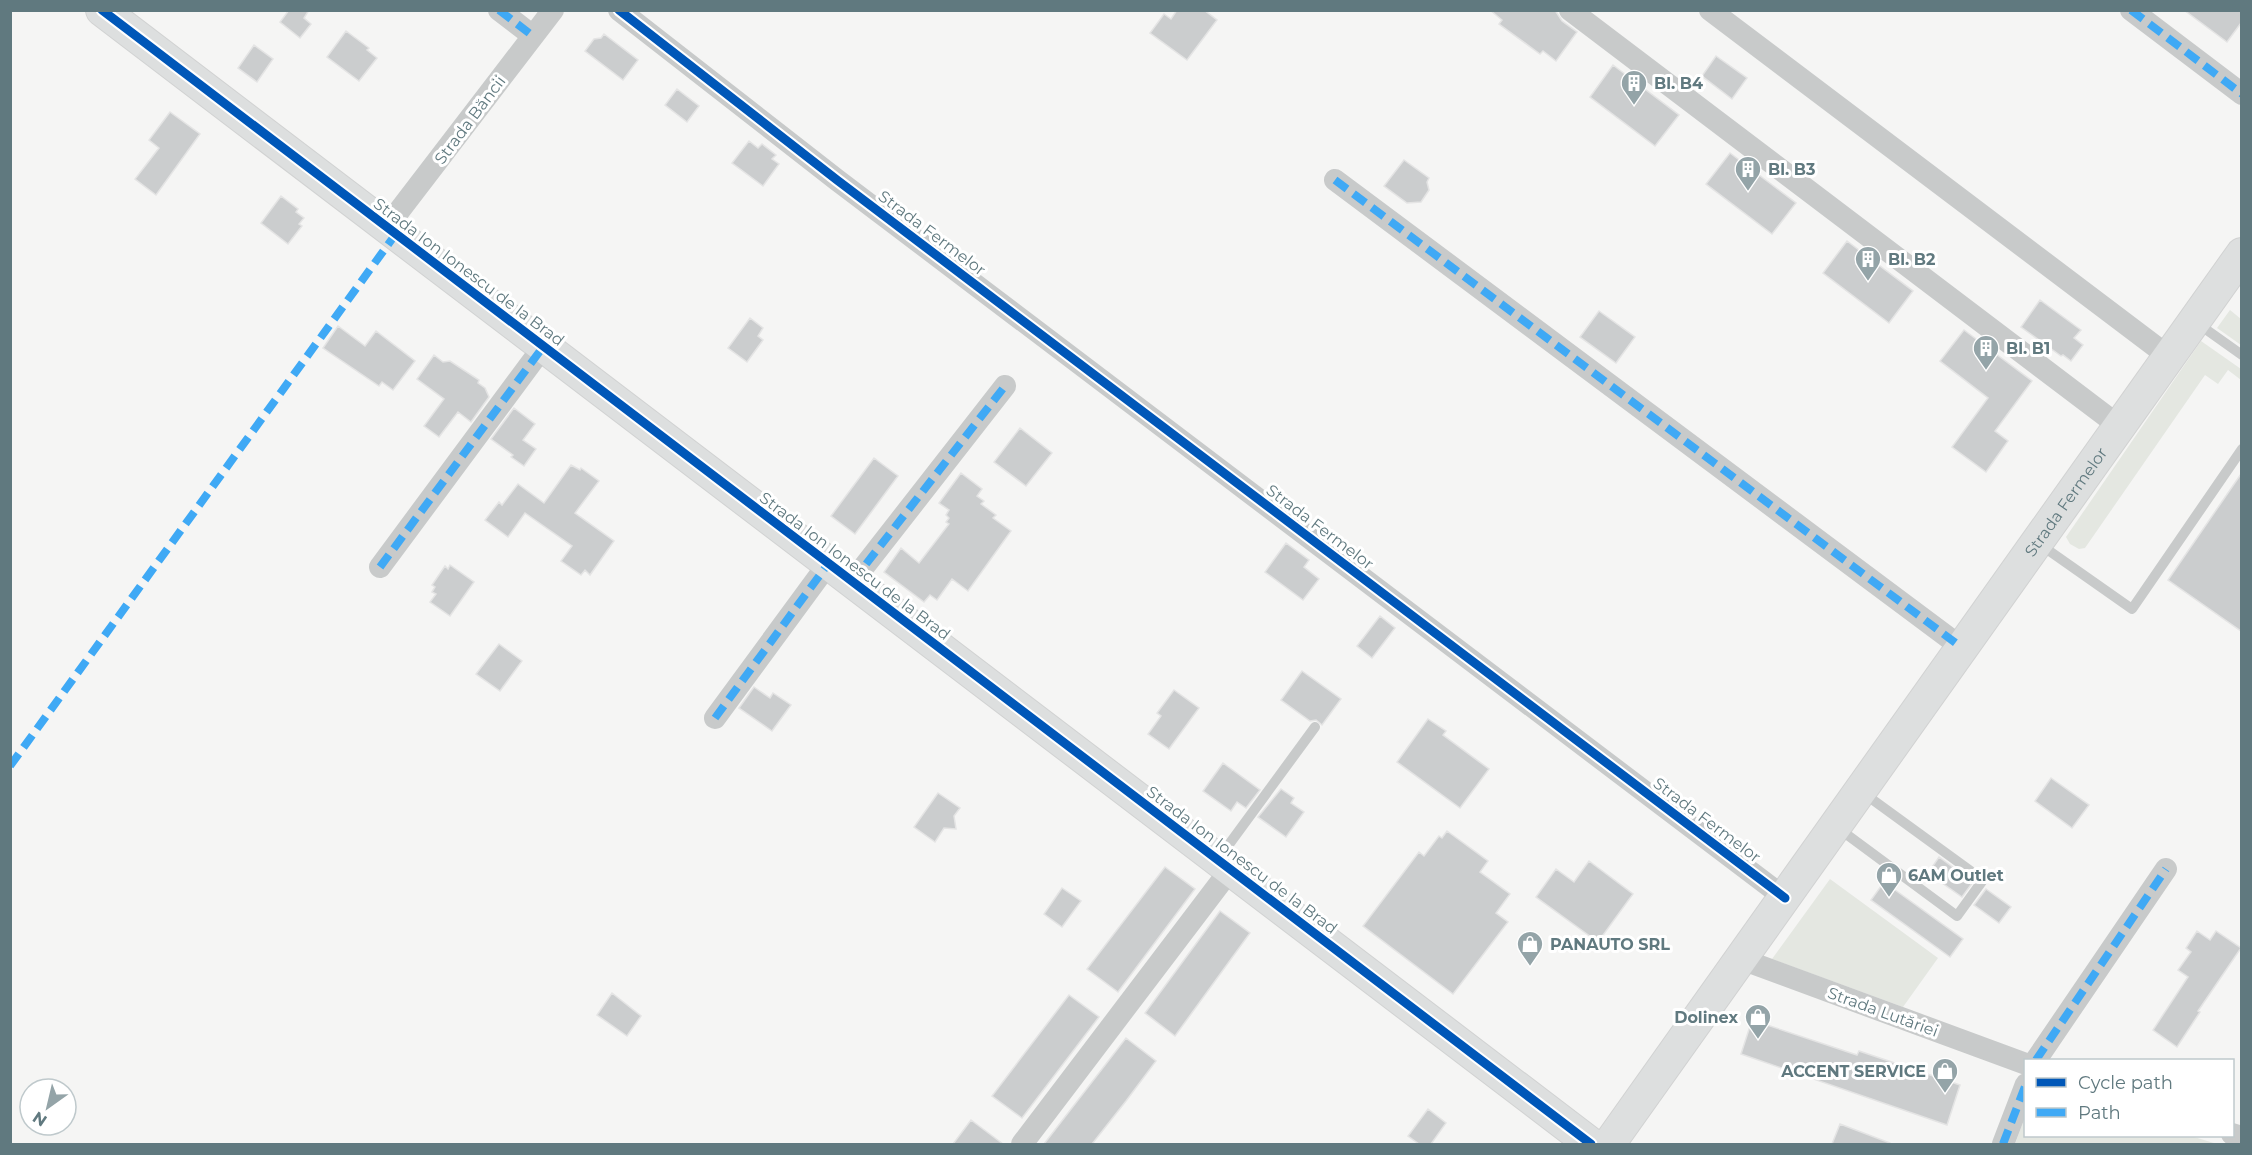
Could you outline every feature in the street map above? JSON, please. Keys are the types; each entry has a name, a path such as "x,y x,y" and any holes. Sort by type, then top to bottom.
{"street":[{"name":"Strada Ion Ionescu de la Brad","path":"102,10 1591,1144"},
{"path":"499,10 533,36"},
{"name":"Strada Băncii","path":"386,228 553,10"},
{"name":"Strada Fermelor","path":"619,10 837,180 1785,898"},
{"path":"1570,10 2119,426"},
{"path":"1710,10 2168,356"},
{"path":"2131,10 2241,94"},
{"path":"1335,180 1961,647"},
{"name":"Strada Fermelor","path":"1609,1144 2241,254"},
{"path":"381,567 543,347"},
{"path":"715,718 1005,386"},
{"path":"1022,1144 1223,865"},
{"path":"2037,1059 2166,869"},
{"name":"Strada Lutăriei","path":"1742,959 2024,1064"},
{"path":"2003,1144 2024,1087"}],"lane":[{"path":"2194,322 2241,355"},
{"path":"2037,541 2132,609 2241,449"},
{"path":"1223,865 1315,727"},
{"path":"1835,826 1957,916 1983,880 1860,790"}],"shaded area":[{"path":"2230,310 2241,319 2241,345 2217,328"},
{"path":"2201,341 2241,369 2241,380 2228,370 2218,384 2205,375 2085,548 2079,549 2070,544 2066,537"},
{"path":"1830,879 1938,958 1903,1007 1772,959"},
{"path":"2024,1120 2024,1137 2194,1137 2217,1144 2015,1144"}],"building":[{"path":"289,10 309,10 304,18 311,24 300,38 280,22"},
{"path":"1177,10 1204,10 1217,20 1187,60 1150,33 1164,14 1171,19"},
{"path":"1490,10 1555,10 1562,21 1577,32 1556,61 1543,51 1540,54 1499,24 1502,20"},
{"path":"2184,10 2241,10 2241,23 2227,42"},
{"path":"346,31 369,48 367,50 377,58 359,81 327,57"},
{"path":"604,34 638,60 623,80 585,51 594,39 601,38"},
{"path":"254,45 273,59 257,82 238,68"},
{"path":"1716,56 1747,78 1732,99 1702,76"},
{"name":"Bl. B4","path":"1613,65 1679,115 1655,146 1590,97"},
{"path":"677,89 699,106 687,122 665,105"},
{"path":"170,112 200,134 156,195 135,179 159,148 149,140"},
{"path":"749,141 758,148 762,144 776,155 772,159 779,164 763,186 732,163"},
{"name":"Bl. B3","path":"1730,153 1796,203 1772,234 1706,184"},
{"path":"1404,160 1429,178 1427,182 1429,190 1421,202 1407,203 1384,186"},
{"path":"281,196 298,209 296,212 304,218 299,224 302,226 288,244 261,223"},
{"name":"Bl. B2","path":"1847,241 1913,291 1889,323 1823,273"},
{"path":"2040,300 2081,330 2074,338 2083,345 2071,361 2021,327"},
{"path":"1599,311 1635,337 1616,363 1580,337"},
{"path":"750,318 763,328 758,336 763,340 747,362 728,348"},
{"path":"338,326 365,346 376,331 415,361 393,390 382,382 379,386 323,348"},
{"name":"Bl. B1","path":"1964,330 2032,381 1995,431 2008,441 1986,472 1952,447 1988,398 1940,361"},
{"path":"434,355 443,362 450,361 479,380 478,383 485,388 489,397 471,422 458,412 439,437 424,426 444,399 417,379"},
{"path":"514,408 535,424 523,440 536,449 524,466 491,439"},
{"path":"1020,428 1052,453 1026,486 994,462"},
{"path":"874,458 898,476 855,534 831,516"},
{"path":"571,465 580,470 581,468 599,481 575,513 614,541 590,575 585,570 581,575 561,561 572,546 525,513 508,537 485,520 499,502 502,505 518,484 544,503"},
{"path":"961,473 982,489 977,496 984,501 981,504 996,515 993,518 1011,531 968,591 952,579 937,600 930,595 924,602 884,572 901,548 919,563 949,524 946,522 949,518 946,515 949,510 939,503"},
{"path":"2241,474 2241,631 2168,580"},
{"path":"1286,543 1309,560 1304,567 1319,579 1303,600 1265,572"},
{"path":"450,565 474,582 450,616 430,602 436,594 432,592 435,587 432,585 445,566 448,569"},
{"path":"1380,616 1395,628 1372,658 1357,646"},
{"path":"499,644 522,661 500,691 476,674"},
{"path":"1302,671 1341,699 1322,725 1316,720 1310,721 1281,700"},
{"path":"754,687 770,698 773,693 791,705 772,731 739,708"},
{"path":"1174,690 1199,708 1169,749 1148,734 1161,716 1157,713"},
{"path":"1428,719 1446,731 1443,735 1489,769 1460,808 1397,762"},
{"path":"1223,763 1260,790 1246,808 1237,802 1231,811 1203,791"},
{"path":"2051,778 2089,805 2072,828 2035,801"},
{"path":"1281,789 1294,798 1291,803 1304,812 1286,837 1258,817"},
{"path":"938,793 960,808 954,816 956,829 944,828 935,842 914,827"},
{"path":"1447,831 1488,861 1480,872 1510,894 1496,913 1508,922 1453,994 1363,926 1419,852 1424,856 1439,836 1442,838"},
{"path":"1939,857 1973,882 1962,897 1928,873"},
{"path":"1589,861 1633,894 1598,942 1536,897 1556,869 1574,882"},
{"path":"1165,867 1195,889 1118,992 1087,969"},
{"path":"1884,882 1963,939 1950,957 1871,900"},
{"path":"1062,888 1081,901 1062,927 1044,914"},
{"path":"1986,889 2011,907 1999,923 1974,905"},
{"path":"1220,911 1250,933 1175,1036 1145,1013"},
{"path":"2197,931 2210,940 2216,931 2241,948 2198,1011 2200,1012 2177,1047 2153,1030 2188,977 2178,970 2191,952 2186,948"},
{"path":"612,993 641,1016 627,1036 597,1015"},
{"path":"1069,995 1099,1017 1022,1118 992,1096"},
{"path":"1752,1020 1857,1055 1859,1051 1960,1085 1947,1125 1741,1054"},
{"path":"1126,1038 1156,1061 1126,1101 1092,1144 1044,1144"},
{"path":"1428,1109 1446,1123 1431,1144 1419,1144 1408,1136"},
{"path":"971,1120 1003,1144 953,1144"},
{"path":"1840,1124 1890,1143 1890,1144 1832,1144"}],"marked path":[{"path":"499,10 533,36"},
{"path":"2131,10 2242,94"},
{"path":"1335,180 1961,647"},
{"path":"10,766 395,235"},
{"path":"380,567 543,347"},
{"path":"852,582 1005,386"},
{"path":"715,718 828,564"},
{"path":"2037,1059 2166,869"},
{"path":"2003,1144 2024,1089"}],"cycle path":[{"path":"102,10 1591,1144"},
{"path":"619,10 837,180 1785,898"}],"place":[{"name":"Bl. B4","path":"1634,106"},
{"name":"Bl. B3","path":"1748,192"},
{"name":"Bl. B2","path":"1868,282"},
{"name":"Bl. B1","path":"1986,371"},
{"name":"6AM Outlet","path":"1889,898"},
{"name":"PANAUTO SRL","path":"1530,967"},
{"name":"Dolinex","path":"1758,1040"},
{"name":"ACCENT SERVICE","path":"1945,1094"}]}
